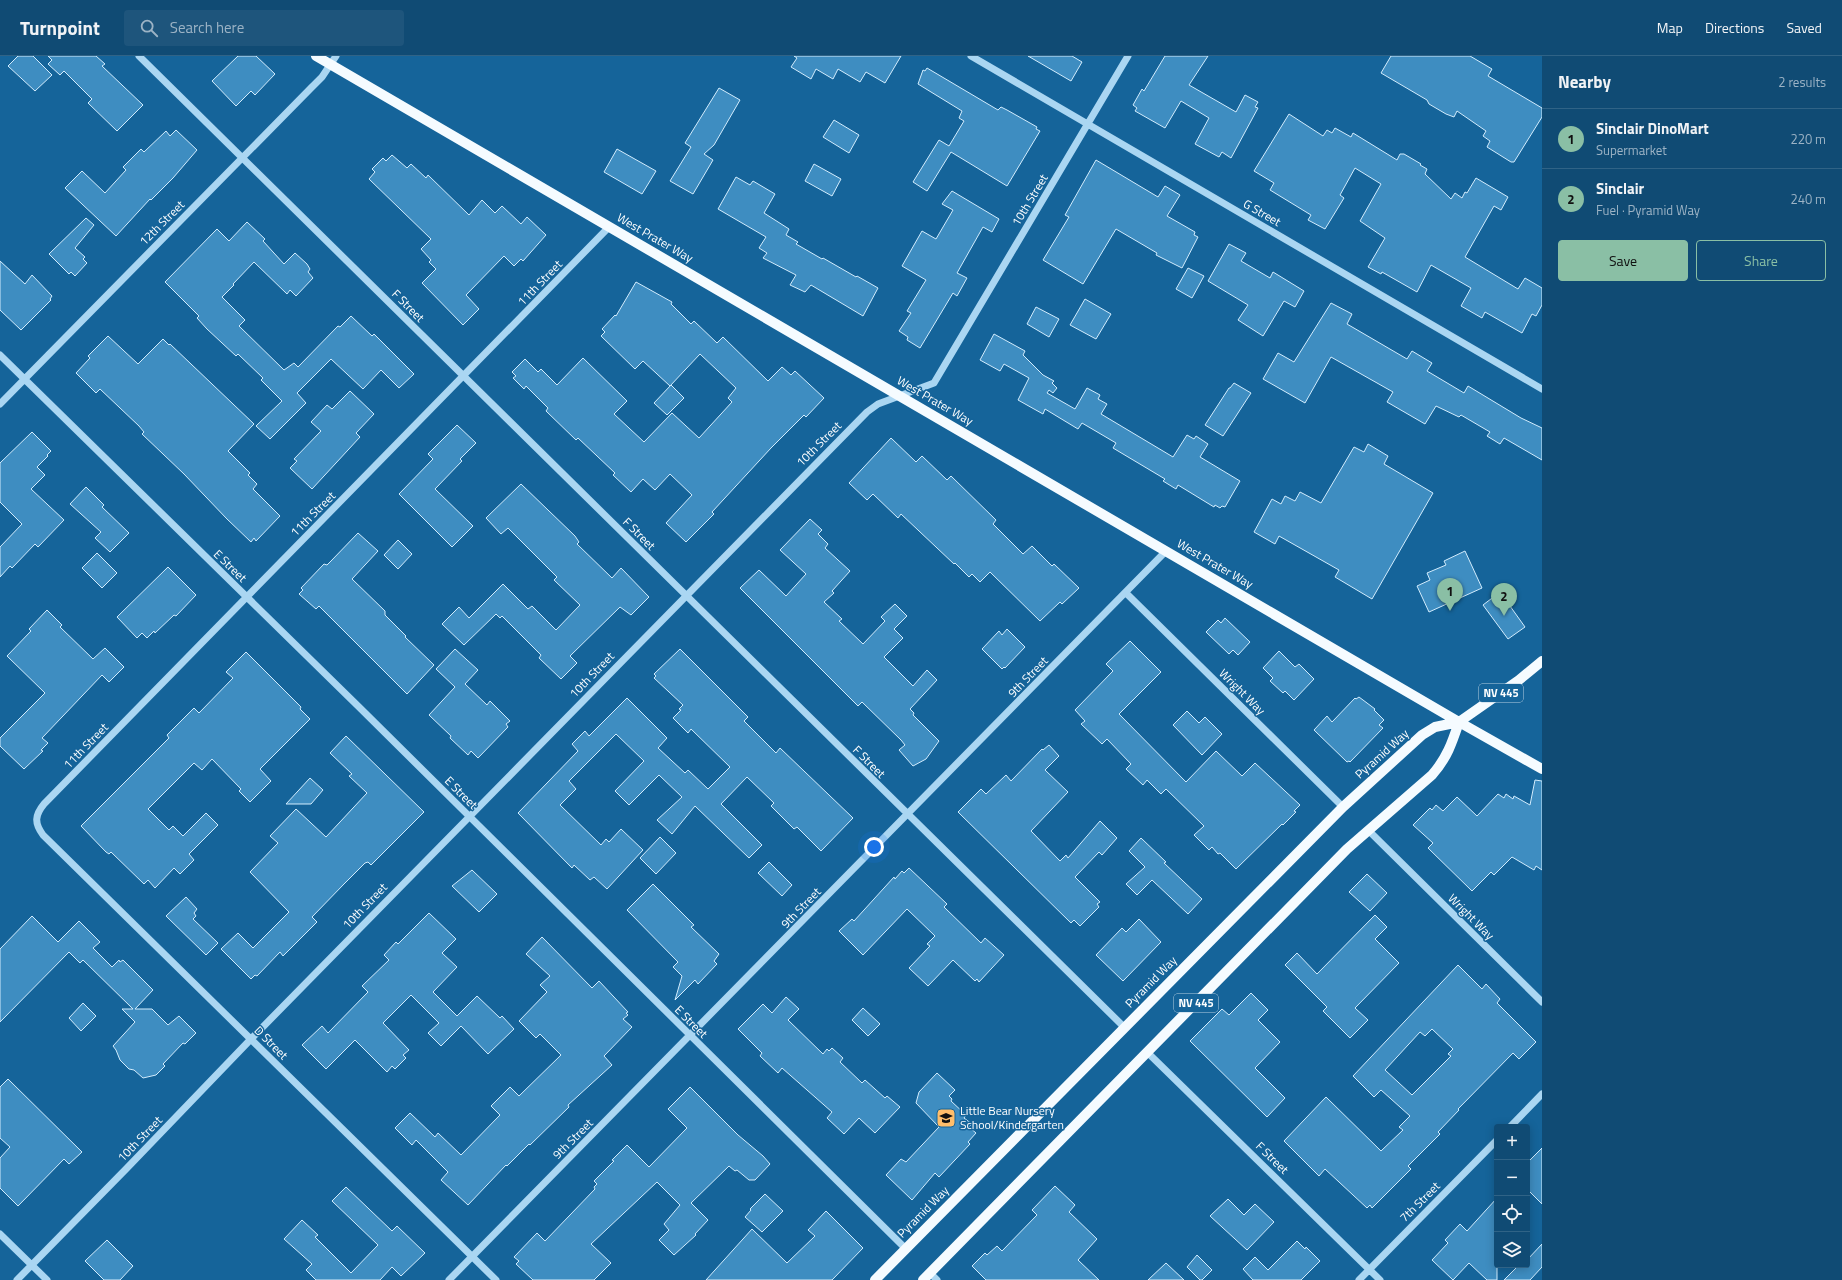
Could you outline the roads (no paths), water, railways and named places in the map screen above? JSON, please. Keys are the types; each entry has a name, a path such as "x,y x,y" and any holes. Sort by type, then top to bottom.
{"main road":[{"name":"West Prater Way","path":"316,56 334,60 609,227 1459,722 1542,768"},
{"name":"Pyramid Way","path":"875,1280 1343,807 1422,735 1435,727 1459,722 1519,680 1542,661"},
{"name":"NV 445","path":"930,1278 1148,1052 1347,849 1432,775 1443,762 1450,749 1459,722"}],"street":[{"name":"F Street","path":"138,56 1124,1027"},
{"name":"G Street","path":"971,56 1542,389"},
{"name":"10th Street","path":"17,1280 469,816 867,412 878,404 934,383 1128,56"},
{"name":"12th Street","path":"0,404 314,85 334,60"},
{"name":"11th Street","path":"36,819 38,812 44,804 464,377 609,227"},
{"name":"E Street","path":"0,355 906,1248"},
{"name":"9th Street","path":"449,1280 1166,551"},
{"name":"Wright Way","path":"1126,593 1343,807"},
{"name":"D Street","path":"36,819 38,828 43,835 496,1280"},
{"name":"Wright Way","path":"1368,830 1542,1002"},
{"name":"F Street","path":"1148,1052 1380,1280"},
{"path":"1513,1124 1542,1094"},
{"name":"7th Street","path":"1359,1280 1494,1143"},
{"path":"0,1234 47,1280"}],"place":[{"name":"Sinclair DinoMart","path":"1450,611"},
{"name":"Sinclair","path":"1504,616"},
{"name":"Little Bear Nursery School/Kindergarten","path":"946,1118"}]}
